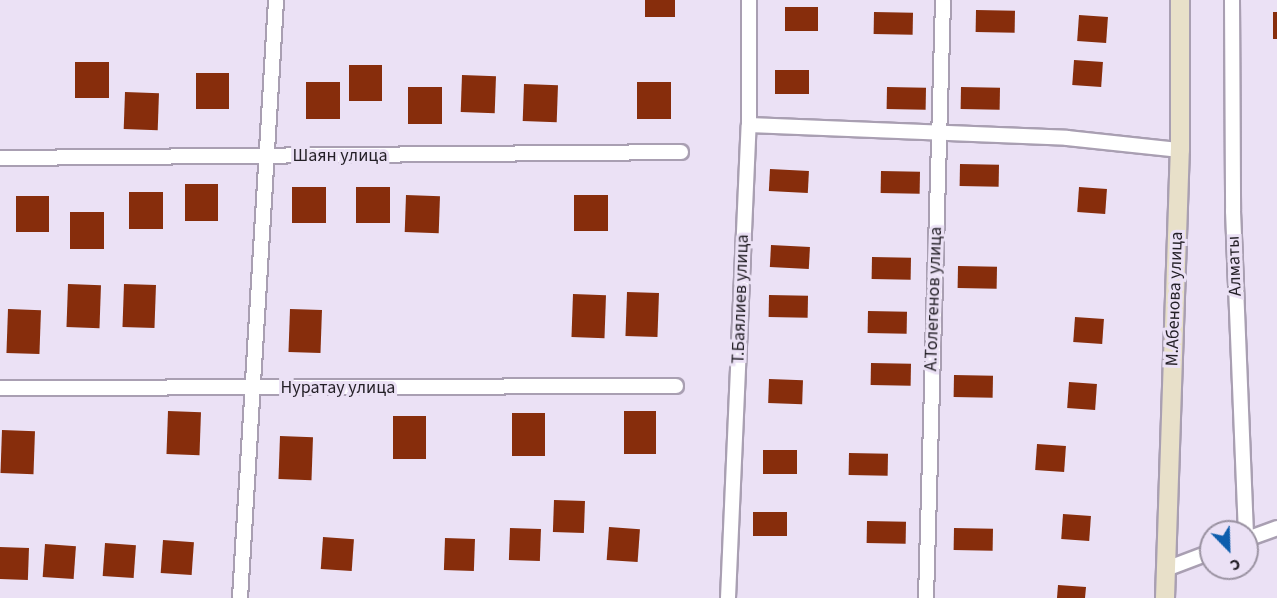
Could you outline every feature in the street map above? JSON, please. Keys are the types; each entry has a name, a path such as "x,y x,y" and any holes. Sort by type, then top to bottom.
{"main road":[{"name":"М.Абенова улица","path":"1165,598 1180,150 1180,0"}],"street":[{"path":"240,598 264,156 276,0"},
{"name":"Т.Баялиев улица","path":"728,598 749,125 749,0"},
{"name":"А.Толегенов улица","path":"926,598 943,0"},
{"name":"Алматы","path":"1232,0 1233,211 1246,520"},
{"path":"749,125 940,137 1067,138 1180,150"},
{"name":"Шаян улица","path":"0,158 681,152"},
{"name":"Нуратау улица","path":"0,388 676,386"},
{"path":"1259,535 1277,528"},
{"path":"1166,569 1199,557"}],"building":[{"path":"645,0 675,0 675,17 645,17"},
{"path":"785,7 818,7 818,31 785,31"},
{"path":"976,10 1015,11 1015,33 976,32"},
{"path":"874,12 913,13 913,35 874,34"},
{"path":"1273,12 1277,12 1277,39 1273,39"},
{"path":"1079,15 1108,17 1106,43 1077,41"},
{"path":"1074,60 1103,62 1101,87 1072,85"},
{"path":"75,62 109,62 109,98 75,98"},
{"path":"349,65 382,65 382,101 349,101"},
{"path":"775,70 809,70 809,94 775,94"},
{"path":"196,73 229,73 229,109 196,109"},
{"path":"462,75 496,76 495,113 461,112"},
{"path":"306,82 340,82 340,119 306,119"},
{"path":"637,82 671,82 671,119 637,119"},
{"path":"524,84 558,85 557,122 523,121"},
{"path":"408,87 442,87 442,124 408,124"},
{"path":"887,87 926,88 926,110 887,109"},
{"path":"961,87 1000,88 1000,110 961,109"},
{"path":"125,92 159,93 158,130 124,129"},
{"path":"960,164 999,165 999,187 960,186"},
{"path":"770,169 809,171 808,193 769,191"},
{"path":"881,171 920,172 920,194 881,193"},
{"path":"185,184 218,184 218,221 185,221"},
{"path":"292,187 326,187 326,223 292,223"},
{"path":"356,187 390,187 390,223 356,223"},
{"path":"1079,187 1107,189 1105,214 1077,212"},
{"path":"129,192 163,192 163,229 129,229"},
{"path":"406,195 440,196 439,233 405,232"},
{"path":"574,195 608,195 608,231 574,231"},
{"path":"16,196 49,196 49,232 16,232"},
{"path":"70,212 104,212 104,249 70,249"},
{"path":"771,245 810,247 809,269 770,267"},
{"path":"872,257 911,258 911,280 872,279"},
{"path":"958,266 997,267 997,289 958,288"},
{"path":"68,284 101,285 99,328 66,327"},
{"path":"124,284 156,285 154,328 122,327"},
{"path":"627,292 659,293 657,337 625,336"},
{"path":"573,294 606,295 604,338 571,337"},
{"path":"769,295 808,296 808,318 769,317"},
{"path":"8,309 41,310 39,354 6,353"},
{"path":"290,309 322,310 320,353 288,352"},
{"path":"868,311 907,312 907,334 868,333"},
{"path":"1075,317 1104,319 1102,344 1073,342"},
{"path":"871,363 911,364 911,386 871,385"},
{"path":"954,375 993,376 993,398 954,397"},
{"path":"769,379 803,380 802,404 768,403"},
{"path":"1069,382 1097,384 1095,410 1067,408"},
{"path":"168,411 201,412 199,455 166,454"},
{"path":"624,411 656,411 656,454 624,454"},
{"path":"512,413 545,413 545,456 512,456"},
{"path":"393,416 426,416 426,459 393,459"},
{"path":"2,430 35,431 33,474 0,473"},
{"path":"280,436 313,437 311,480 278,479"},
{"path":"1037,444 1066,446 1064,472 1035,470"},
{"path":"763,450 797,450 797,474 763,474"},
{"path":"849,453 888,454 888,476 849,475"},
{"path":"554,500 585,501 584,533 553,532"},
{"path":"753,512 787,512 787,536 753,536"},
{"path":"1063,514 1091,516 1089,541 1061,539"},
{"path":"867,521 906,522 906,544 867,543"},
{"path":"609,527 640,529 638,562 607,560"},
{"path":"510,528 541,529 540,561 509,560"},
{"path":"954,528 993,529 993,551 954,550"},
{"path":"323,537 354,539 352,571 321,569"},
{"path":"445,538 475,539 474,571 444,570"},
{"path":"163,540 194,542 192,575 161,573"},
{"path":"105,543 136,545 134,578 103,576"},
{"path":"45,544 76,546 74,579 43,577"},
{"path":"0,547 29,548 28,580 0,579"},
{"path":"1058,585 1086,587 1085,598 1057,598"}]}
